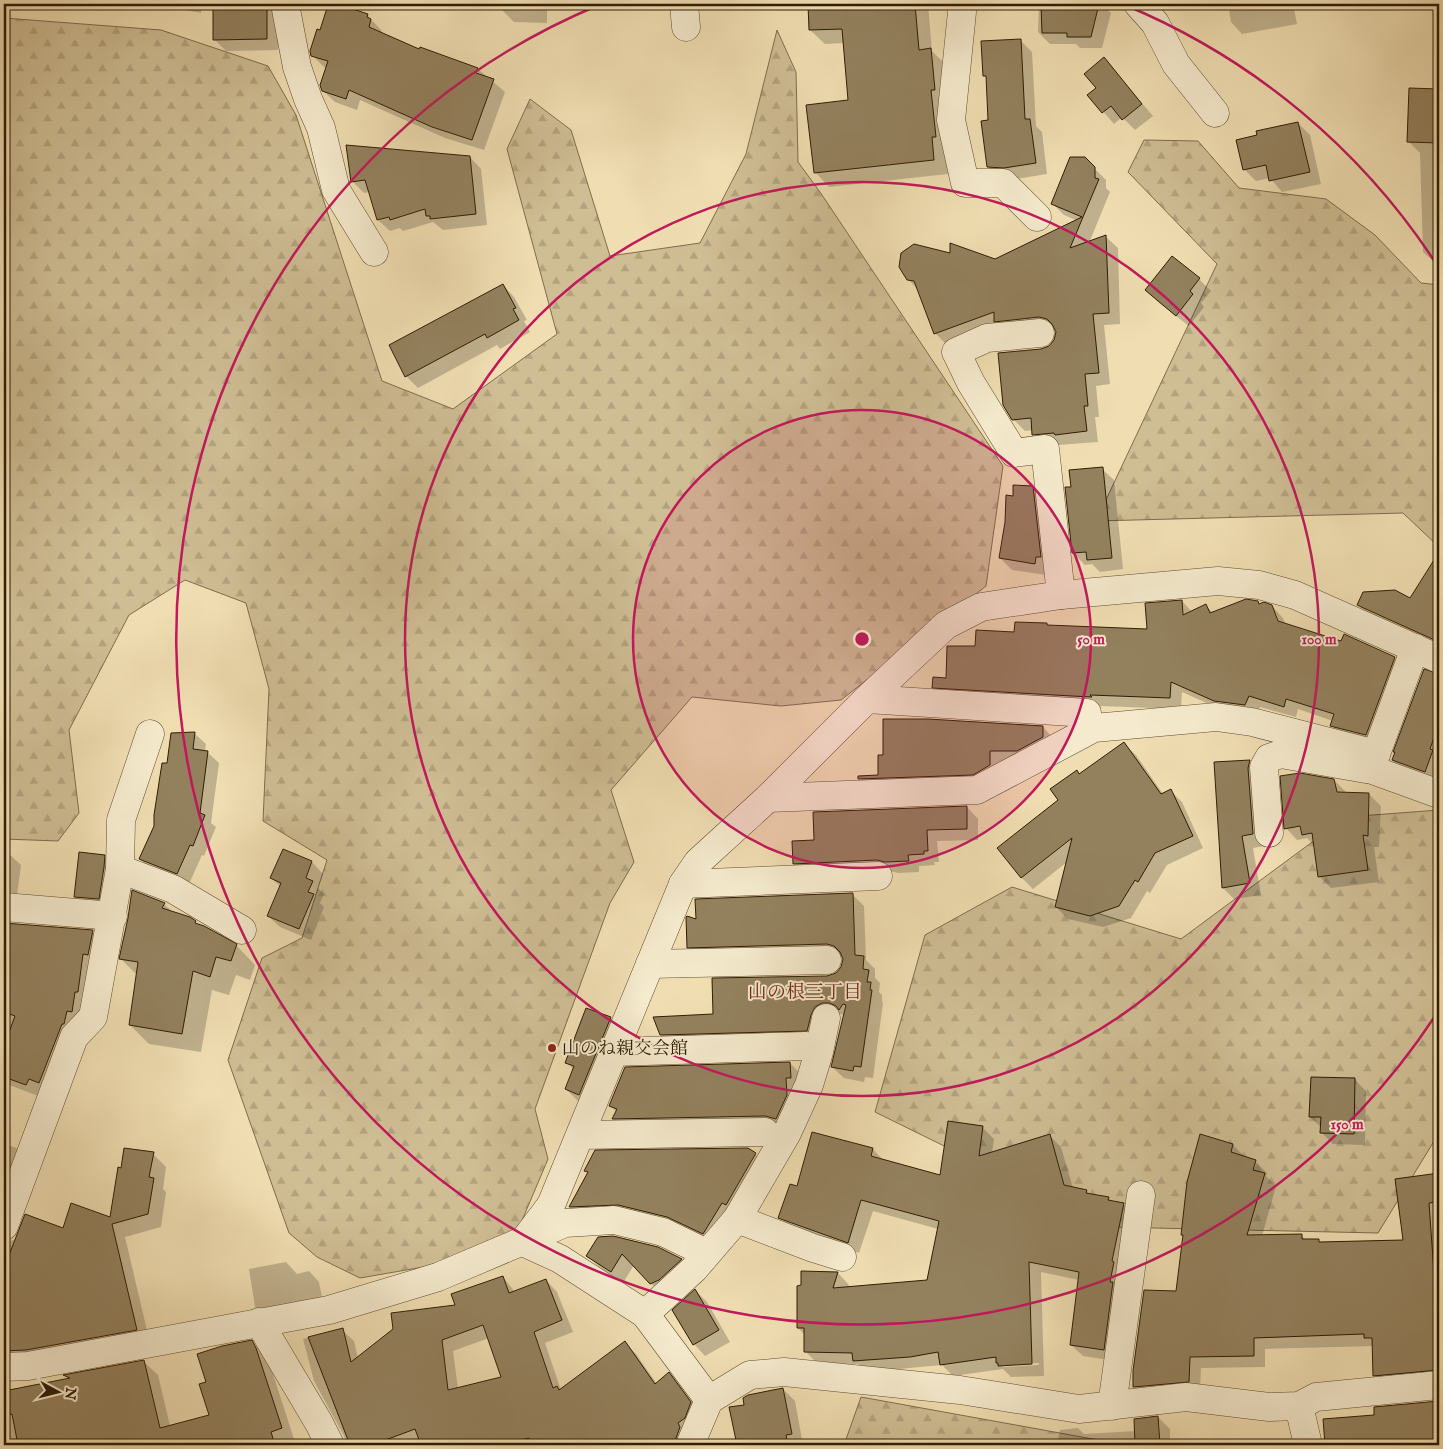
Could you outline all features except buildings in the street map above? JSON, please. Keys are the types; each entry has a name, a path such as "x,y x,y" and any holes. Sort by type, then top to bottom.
{"street":[{"path":"285,4 297,67 321,128 336,190 374,252"},
{"path":"960,4 962,12 951,120 965,182 1003,183 1037,217"},
{"path":"1138,4 1155,23 1176,64 1215,113"},
{"path":"1040,333 987,338 956,352 971,383 1014,453 1044,449 1061,595"},
{"path":"524,1242 551,1205 683,884 698,862 768,798 946,625 981,607 1061,595 1218,581 1260,585 1295,595 1439,659"},
{"path":"1373,762 1415,648"},
{"path":"867,700 1087,713"},
{"path":"768,798 977,790 1094,728 1216,717 1252,722 1373,762 1439,794"},
{"path":"4,1226 74,1037 93,1017 120,869 121,820 150,734"},
{"path":"1269,833 1264,767 1270,758 1281,754 1373,762"},
{"path":"120,869 173,889 242,930"},
{"path":"683,884 878,876"},
{"path":"4,907 112,916"},
{"path":"650,964 828,960"},
{"path":"645,1314 694,1269 737,1219 787,1133 802,1101 819,1052 826,1018"},
{"path":"614,1052 806,1046"},
{"path":"581,1135 766,1132"},
{"path":"1112,1406 1141,1195"},
{"path":"737,1219 842,1257"},
{"path":"4,1368 28,1366 329,1310 438,1277 565,1223 614,1220 663,1232 696,1248"},
{"path":"524,1242 560,1259 645,1314 709,1400"},
{"path":"260,1322 330,1445"},
{"path":"690,1445 709,1400 750,1375 784,1372 960,1390 1079,1409 1186,1397 1269,1407 1439,1386"},
{"path":"1308,1402 1308,1445"}],"green space":[{"path":"4,18 161,30 268,66 296,115 382,381 453,409 557,334 507,149 530,99 571,130 610,256 700,243 746,154 777,30 796,72 798,162 1003,466 986,586 841,700 781,706 692,697 611,790 634,862 610,903 535,1109 548,1159 518,1230 435,1265 360,1278 317,1257 289,1233 228,1060 262,958 302,938 327,860 263,821 269,689 246,603 185,580 129,615 69,730 79,813 58,841 4,839"},
{"path":"1144,140 1198,141 1239,188 1326,199 1375,235 1421,283 1439,285 1439,547 1403,513 1096,521 1217,264 1128,172"},
{"path":"1439,810 1439,1133 1378,1233 1109,1227 875,1112 925,935 1012,887 1181,939 1346,817"},
{"path":"861,1397 1126,1445 844,1445"}],"place":[{"name":"山のね親交会館","path":"552,1048"}],"district":[{"name":"山の根三丁目","path":"805,991"}]}
